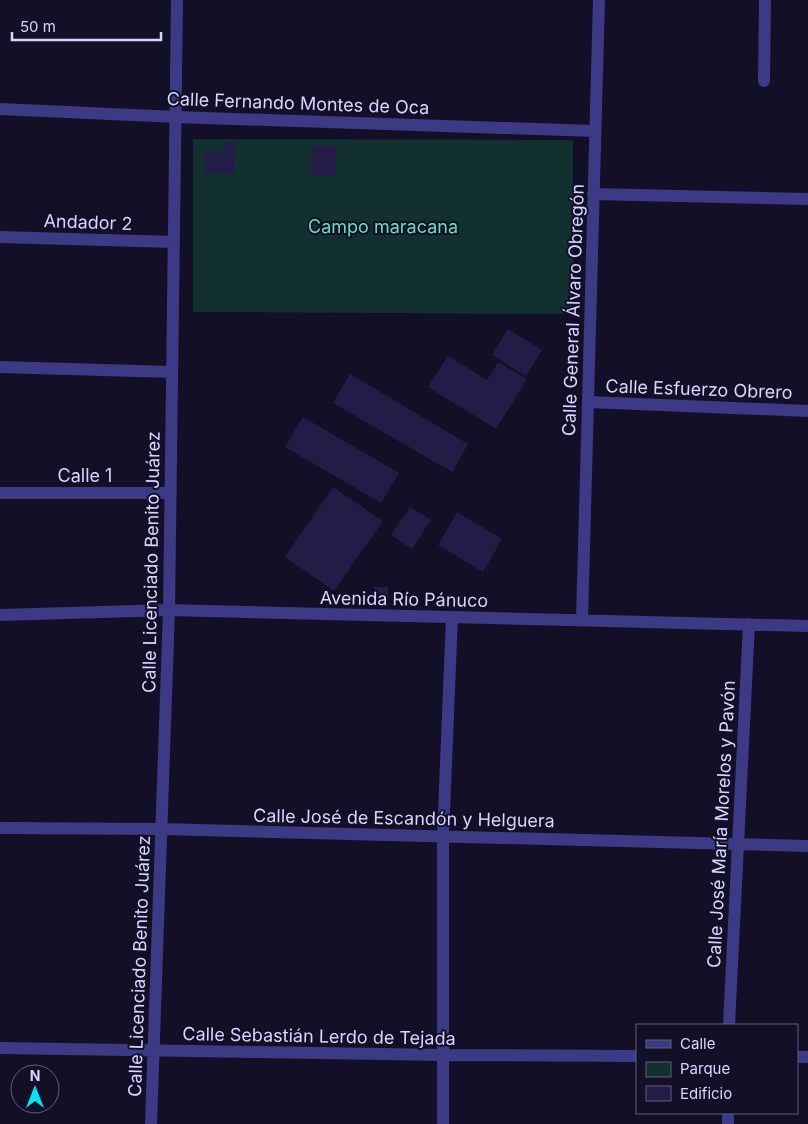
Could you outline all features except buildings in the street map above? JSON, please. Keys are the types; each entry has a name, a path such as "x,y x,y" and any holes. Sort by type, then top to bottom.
{"street":[{"name":"Calle Licenciado Benito Juárez","path":"151,1124 169,610 177,0"},
{"name":"Calle General Álvaro Obregón","path":"582,620 599,0"},
{"path":"764,81 766,0"},
{"name":"Calle Fernando Montes de Oca","path":"0,109 595,131"},
{"path":"593,194 808,199"},
{"name":"Andador 2","path":"0,237 174,242"},
{"path":"0,367 172,372"},
{"name":"Calle Esfuerzo Obrero","path":"588,402 808,411"},
{"name":"Calle 1","path":"0,493 170,493"},
{"name":"Avenida Río Pánuco","path":"0,615 169,610 808,626"},
{"path":"443,1124 443,836 452,617"},
{"name":"Calle José María Morelos y Pavón","path":"729,1024 749,624"},
{"name":"Calle José de Escandón y Helguera","path":"0,828 443,836 808,846"},
{"name":"Calle Sebastián Lerdo de Tejada","path":"0,1048 636,1056"}],"green space":[{"name":"Campo maracana","path":"193,139 573,140 573,314 193,312"}]}
